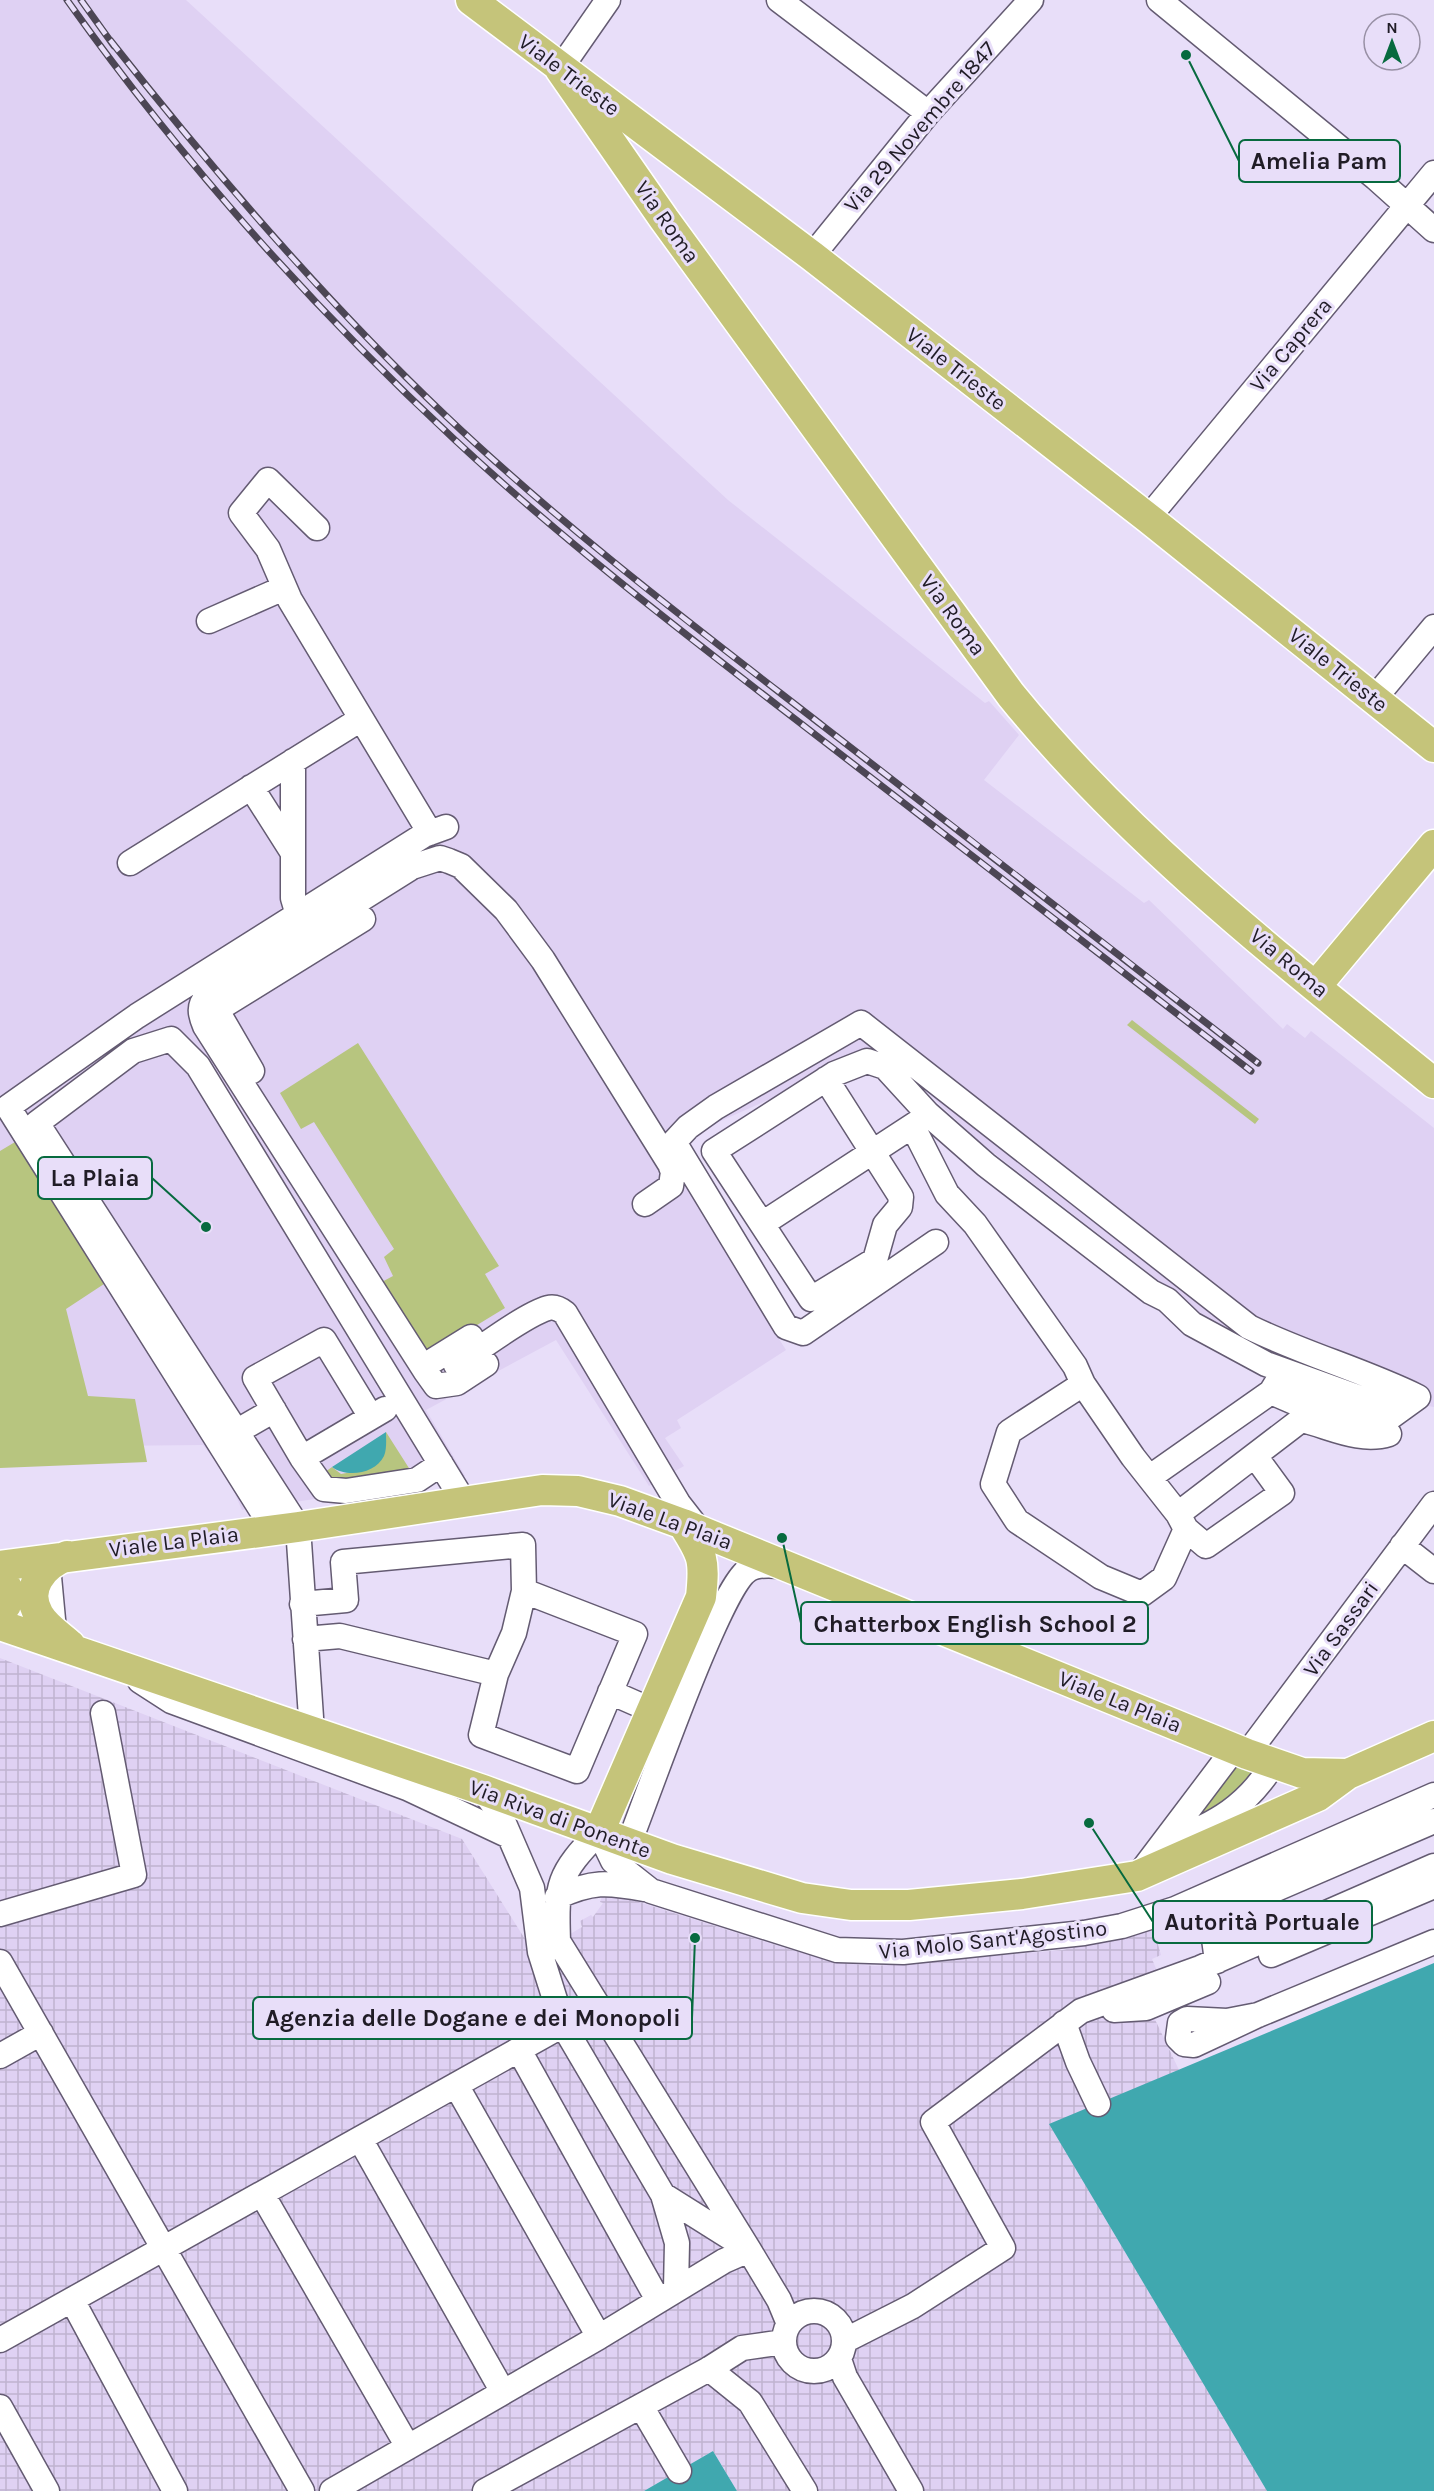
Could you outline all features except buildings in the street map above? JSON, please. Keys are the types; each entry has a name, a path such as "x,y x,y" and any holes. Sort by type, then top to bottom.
{"main road":[{"name":"Viale Trieste","path":"471,0 812,256 1148,518 1434,747"},
{"name":"Via Roma","path":"560,69 675,235 1004,686 1049,742 1162,854 1434,1083"},
{"path":"1316,986 1433,849"},
{"name":"Viale La Plaia","path":"0,1566 59,1561 542,1490 578,1491 620,1501 789,1565 1244,1758"},
{"path":"598,1833 701,1597 704,1566 698,1547 679,1523"},
{"path":"59,1561 36,1583 34,1598 39,1615 78,1653"},
{"path":"0,1574 5,1579 9,1592 6,1605 0,1612"},
{"name":"Via Riva di Ponente","path":"0,1625 483,1790 629,1844 802,1898 851,1905 909,1905 1011,1895 1137,1876"},
{"path":"1137,1876 1318,1796 1347,1774 1434,1736"},
{"path":"1244,1758 1302,1773 1347,1774"}],"street":[{"path":"560,69 608,0"},
{"path":"779,0 928,113"},
{"name":"Via 29 Novembre 1847","path":"812,256 928,113 1031,0"},
{"path":"1159,0 1407,204 1434,230"},
{"name":"Via Caprera","path":"1148,518 1434,173"},
{"path":"286,1529 4,1101 298,915 438,830 361,718 284,588 268,549 242,513 268,480 317,528"},
{"path":"209,621 284,588"},
{"path":"1374,699 1434,627"},
{"path":"130,863 361,718"},
{"path":"293,761 293,898 298,915"},
{"path":"251,787 293,853"},
{"path":"252,1071 219,1014 220,1007 412,867 440,858 461,866 506,910 543,960 670,1164 674,1172 671,1186 645,1204"},
{"path":"363,920 294,951 207,996 201,1003 202,1018 411,1353 436,1386 457,1383 562,1311"},
{"path":"936,1242 803,1333 786,1327 675,1142 688,1127 716,1107 861,1023 1249,1327 1278,1342 1429,1397"},
{"path":"312,1732 302,1604 286,1529 236,1432 37,1123 133,1051 171,1039 198,1066 464,1502"},
{"path":"826,1079 901,1197 900,1207 885,1225 876,1260 811,1299 714,1151 826,1079 867,1061 885,1067 921,1121 946,1194 975,1224 1070,1358 1083,1384 1164,1499 1182,1522 1206,1546 1282,1493 1254,1456"},
{"path":"762,1224 921,1121"},
{"path":"921,1121 986,1165 1151,1292 1167,1300 1192,1324 1266,1364 1374,1403 1397,1403 1429,1397"},
{"path":"456,1365 535,1314 550,1307 562,1311 678,1503 679,1523"},
{"path":"371,1417 324,1340 255,1378 302,1458 324,1489 346,1491 417,1480 441,1464"},
{"path":"1150,1477 1270,1392 1288,1373"},
{"path":"1083,1384 1009,1432 993,1484 1017,1521 1101,1577 1142,1594 1164,1578 1182,1522 1254,1456 1308,1415"},
{"path":"1270,1392 1308,1415 1349,1435 1374,1439 1404,1429 1423,1408 1429,1397"},
{"path":"302,1458 401,1399"},
{"path":"236,1432 274,1410"},
{"path":"648,1452 656,1484 679,1523"},
{"name":"Via Sassari","path":"1137,1876 1160,1847 1244,1758 1434,1504"},
{"path":"349,1638 343,1563 523,1545 524,1591 514,1633 496,1674 481,1735 577,1771 635,1634 524,1591"},
{"path":"1402,1546 1434,1571"},
{"path":"629,1844 722,1607 746,1570 757,1566 789,1565"},
{"path":"302,1604 346,1600"},
{"path":"304,1639 340,1636 496,1674"},
{"path":"115,1665 171,1701 407,1788 509,1836"},
{"path":"610,1692 651,1710"},
{"path":"0,1914 134,1875 103,1713"},
{"name":"Via Sassari","path":"1160,1847 1233,1811 1261,1784 1244,1758"},
{"path":"483,1790 500,1814 532,1888 540,1952 563,2025 663,2194 677,2243 667,2295"},
{"name":"Via Molo Sant'Agostino","path":"598,1833 613,1861 651,1891 837,1950 903,1952 1084,1934 1122,1926 1166,1912 1434,1795"},
{"path":"1216,1961 1211,1917 1434,1821"},
{"path":"598,1833 570,1862 557,1897 558,1941 779,2300 789,2360 805,2371 824,2370 842,2350 1003,2248 933,2122 1073,2017 1216,1961 1434,1866"},
{"path":"651,1891 644,1871 647,1861 662,1855"},
{"path":"557,1897 581,1886 604,1882 651,1891"},
{"path":"1073,2017 1146,2008 1434,1886"},
{"path":"1258,2015 1434,1942"},
{"path":"0,1962 302,2491"},
{"path":"1073,2017 1078,2062 1098,2104"},
{"path":"0,2340 563,2025"},
{"path":"0,2056 41,2033"},
{"path":"519,2050 667,2295"},
{"path":"456,2085 599,2337"},
{"path":"360,2139 503,2392"},
{"path":"262,2193 408,2447"},
{"path":"663,2194 749,2250"},
{"path":"332,2491 599,2337 667,2295 749,2250"},
{"path":"72,2300 175,2491"},
{"path":"484,2491 709,2369 742,2348 786,2333 804,2313 823,2312 838,2323 845,2377 912,2491"},
{"path":"709,2369 750,2402 805,2491"},
{"path":"641,2406 679,2470"},
{"path":"0,2407 47,2491"}],"shaded area":[{"path":"0,0 186,0 728,500 985,703 989,701 1019,735 984,780 1144,903 1149,900 1283,1029 1287,1024 1305,1038 1311,1031 1434,1128 1434,1407 1367,1395 1275,1362 1221,1329 977,1140 888,1054 851,1063 687,1136 672,1152 771,1302 760,1309 786,1350 677,1420 681,1428 665,1438 684,1466 649,1486 556,1340 426,1410 465,1476 242,1510 227,1476 203,1445 0,1447"},
{"path":"1132,1020 1259,1119 1255,1124 1127,1025"},
{"path":"358,1043 499,1266 485,1274 505,1308 423,1358 378,1284 393,1276 384,1257 394,1249 314,1122 301,1129 280,1093"},
{"path":"15,1142 104,1284 66,1309 88,1396 135,1399 147,1462 0,1468 0,1151"},
{"path":"386,1432 414,1476 336,1488 325,1472 332,1467 341,1474 376,1465 384,1453"},
{"path":"386,1432 384,1456 374,1467 353,1473 332,1467"},
{"path":"0,1658 462,1839 535,1955 582,1927 580,1921 591,1915 593,1917 603,1903 600,1902 604,1891 785,1948 840,1963 875,1966 1063,1950 1153,1927 1161,1955 1152,1959 1170,2002 1151,2011 1179,2070 1050,2125 1267,2491 737,2491 713,2451 644,2491 0,2491"},
{"path":"1234,1761 1255,1770 1225,1802 1190,1819"},
{"path":"1434,1963 1434,2491 1267,2491 1049,2124"},
{"path":"713,2451 737,2491 644,2491"}],"railway":[{"path":"67,0 155,117 250,230 350,338 499,480 679,629 1251,1071"},
{"path":"81,0 114,46"},
{"path":"110,40 189,138 313,281 446,416 537,498 678,614 1258,1063"}],"place":[{"name":"Amelia Pam","path":"1186,55"},
{"name":"La Plaia","path":"206,1227"},
{"name":"Chatterbox English School 2","path":"782,1538"},
{"name":"Autorità Portuale","path":"1089,1823"},
{"name":"Agenzia delle Dogane e dei Monopoli","path":"695,1938"}]}
